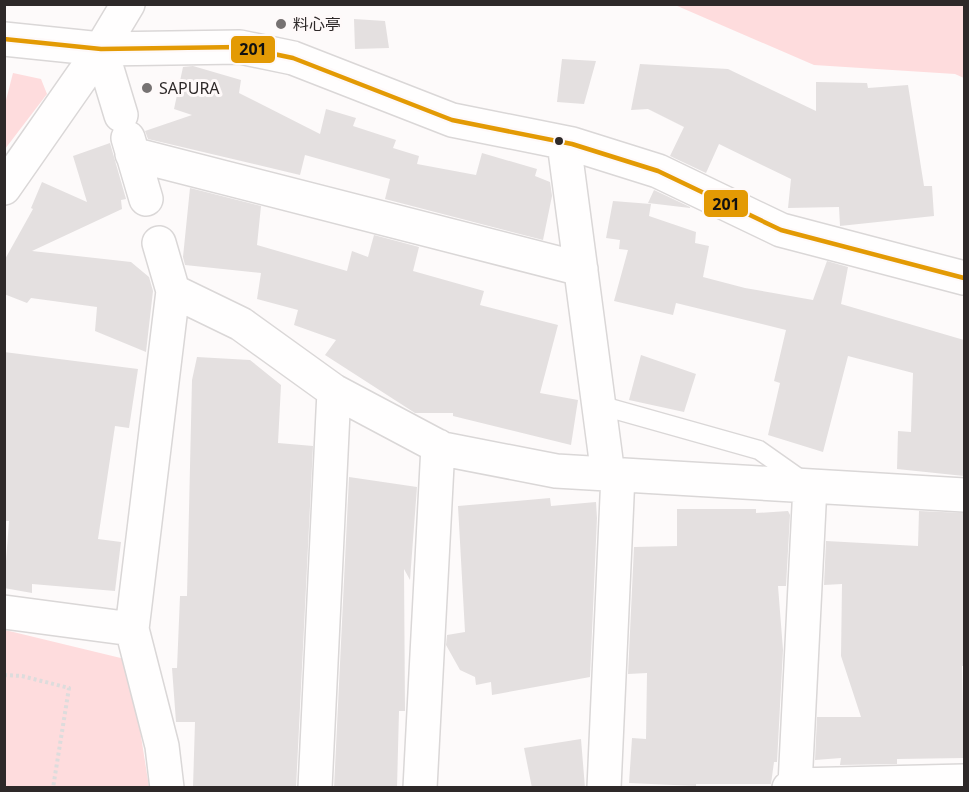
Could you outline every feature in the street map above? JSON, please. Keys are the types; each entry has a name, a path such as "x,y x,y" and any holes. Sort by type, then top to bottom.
{"street":[{"path":"4,188 101,49 128,4"},
{"path":"4,39 101,49 240,47 293,58 452,120 564,143 658,171 781,230 964,278"},
{"path":"101,49 146,199"},
{"path":"127,135 581,269"},
{"path":"564,143 599,405 613,475 604,788"},
{"path":"159,243 173,291 132,629 162,746 167,788"},
{"path":"173,291 242,324 334,391 438,446 556,471 964,495"},
{"path":"315,788 334,391"},
{"path":"420,788 438,446"},
{"path":"810,486 792,786 964,781"},
{"path":"4,612 132,629"}],"lane":[{"path":"599,405 759,450 810,486"}],"path":[{"path":"4,675 22,676 69,688 53,788"}],"shaded area":[{"path":"675,5 964,5 964,78 955,74 814,65"},
{"path":"13,73 41,79 47,94 5,149 5,104"},
{"path":"5,630 129,660 149,787 5,788"}],"building":[{"path":"354,19 385,21 389,48 355,49"},
{"path":"562,59 596,61 584,104 557,102"},
{"path":"640,64 728,69 816,111 816,82 867,83 868,88 908,85 924,186 932,186 934,216 840,226 839,207 788,208 791,179 719,144 706,173 670,156 684,127 648,109 631,110"},
{"path":"193,66 241,80 239,93 320,134 326,109 356,118 353,126 396,140 393,148 419,156 417,164 476,175 482,153 537,169 535,176 550,182 552,196 543,240 385,199 390,179 305,155 300,175 148,139 145,131 192,115 174,109 183,67"},
{"path":"110,143 126,199 121,200 122,209 32,251 131,262 149,277 153,291 146,352 95,331 97,307 31,298 27,303 4,294 4,261 33,209 31,208 42,182 87,202 73,156"},
{"path":"190,188 261,206 257,245 347,271 352,251 368,257 374,235 419,247 413,271 484,291 480,305 558,325 540,393 578,400 571,445 453,416 453,413 415,413 325,355 336,340 294,325 298,310 257,299 261,273 185,265 183,257"},
{"path":"654,190 690,207 690,208 648,203"},
{"path":"613,201 651,204 649,216 696,232 695,243 709,246 703,277 745,288 813,300 827,261 848,267 841,304 964,340 964,476 897,469 898,431 911,432 913,373 848,356 823,452 768,435 780,383 774,381 786,330 676,303 673,315 614,301 628,250 619,249 620,240 606,238"},
{"path":"4,352 138,369 129,428 115,426 98,539 121,542 115,591 32,584 32,593 4,588 9,521 4,521"},
{"path":"641,355 696,374 684,412 629,400"},
{"path":"197,357 250,360 281,385 278,443 313,446 296,788 193,787 195,722 176,722 172,668 177,668 180,596 187,596 192,380"},
{"path":"349,477 417,487 410,580 404,569 405,711 399,711 397,788 334,788"},
{"path":"550,498 551,506 596,502 590,677 492,695 491,682 476,685 475,677 460,670 446,645 447,635 465,632 458,506"},
{"path":"677,509 756,509 756,513 788,511 790,515 786,586 778,586 783,650 777,762 774,762 771,784 696,784 696,786 629,783 632,738 646,739 647,673 628,674 634,547 677,546"},
{"path":"919,511 964,513 964,666 962,666 964,758 897,759 897,764 840,765 841,758 815,760 817,717 861,717 841,656 842,584 824,585 826,541 918,546"},
{"path":"581,739 585,788 532,788 524,748"}],"transit line":[{"name":"201","path":"4,39 101,49 240,47 293,58 452,120 572,144 658,171 781,230 964,278"}],"place":[{"name":"料心亭","path":"281,24"},
{"name":"SAPURA","path":"147,88"}]}
